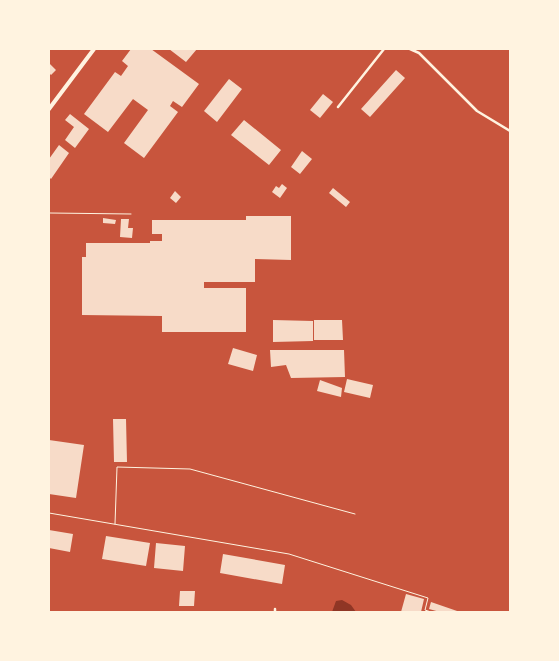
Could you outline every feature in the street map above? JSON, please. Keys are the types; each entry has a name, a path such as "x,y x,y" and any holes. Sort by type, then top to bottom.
{"highway":[{"path":"49,109 94,49"}],"street":[{"path":"338,107 384,49"},
{"path":"410,49 418,53 477,111 510,131"}],"lane":[{"path":"49,213 131,214"},
{"path":"115,525 117,467 190,469 356,514"},
{"path":"49,513 289,554 428,598 425,610 431,612"}],"shaded area":[{"path":"342,600 351,605 356,612 332,612 336,601"}],"building":[{"path":"131,49 151,49 199,84 182,107 173,101 170,106 178,112 144,158 124,143 148,110 133,99 108,132 84,114 115,72 121,76 128,66 122,61"},
{"path":"169,49 197,49 186,62"},
{"path":"49,63 56,70 51,75 49,73"},
{"path":"396,70 405,78 370,117 361,109"},
{"path":"229,79 242,89 217,122 204,111"},
{"path":"323,94 333,102 320,118 310,110"},
{"path":"70,114 89,129 75,148 65,140 74,127 65,120"},
{"path":"244,120 281,150 269,165 231,135"},
{"path":"59,145 69,153 51,179 49,177 49,159"},
{"path":"302,151 312,159 300,174 291,167"},
{"path":"282,184 287,188 280,198 272,192 276,186 279,188"},
{"path":"333,188 350,202 346,207 329,193"},
{"path":"175,191 181,197 176,203 170,198"},
{"path":"246,216 291,216 291,260 255,259 255,282 204,282 204,288 246,288 246,332 162,332 162,316 82,315 82,257 86,257 86,243 150,243 150,241 162,241 162,234 152,234 152,220 246,220"},
{"path":"103,218 116,220 115,224 103,223"},
{"path":"121,219 129,219 128,228 133,228 132,238 120,237"},
{"path":"273,320 313,321 313,341 273,342"},
{"path":"314,320 342,320 343,340 314,340"},
{"path":"233,348 257,355 253,371 228,364"},
{"path":"270,350 344,350 345,377 291,378 286,365 271,367"},
{"path":"347,379 373,385 370,398 344,392"},
{"path":"320,380 342,388 341,397 317,391"},
{"path":"113,419 126,419 127,462 114,462"},
{"path":"49,440 84,445 76,498 49,494"},
{"path":"49,530 73,534 70,552 49,548"},
{"path":"106,536 150,543 146,566 102,559"},
{"path":"156,543 185,546 183,571 154,568"},
{"path":"223,554 285,565 282,584 220,573"},
{"path":"180,591 195,591 194,606 179,606"},
{"path":"406,594 424,599 421,612 401,612"},
{"path":"431,602 460,612 440,612 429,609"}]}
